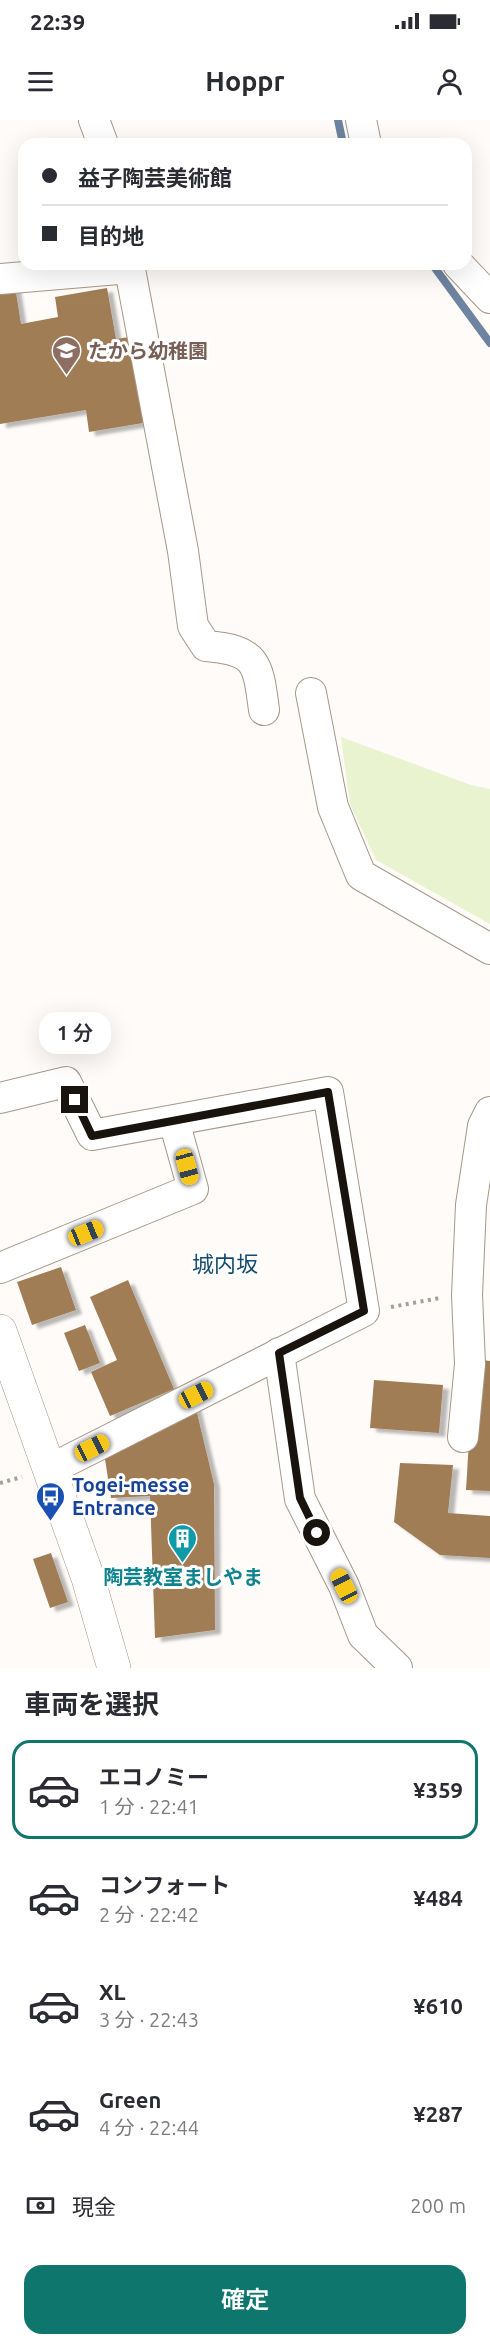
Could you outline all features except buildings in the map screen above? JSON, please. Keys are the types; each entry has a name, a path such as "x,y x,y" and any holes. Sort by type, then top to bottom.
{"main road":[{"path":"0,1331 88,1578 114,1668"}],"street":[{"path":"94,120 101,138"},
{"path":"362,120 365,138"},
{"path":"0,279 90,270"},
{"path":"131,270 183,551 193,626 206,646 230,648 246,655 259,675 264,710"},
{"path":"464,270 490,298"},
{"path":"311,693 333,807 361,875 490,949"},
{"path":"0,1098 66,1083 92,1136 328,1092 364,1311 51,1469"},
{"path":"463,1437 475,1309 471,1205 483,1126 490,1112"},
{"path":"0,1268 193,1190 174,1121"},
{"path":"279,1353 300,1498 344,1586 363,1635 397,1668"}],"path":[{"path":"364,1311 475,1309"}],"green space":[{"path":"341,737 471,785 490,789 490,924 376,860 350,804"}],"waterway":[{"path":"338,120 342,138"},
{"path":"436,270 490,343"}],"place":[{"name":"たから幼稚園","path":"67,376"},
{"name":"Togei-messe Entrance","path":"51,1522"},
{"name":"陶芸教室ましやま","path":"183,1564"}],"district":[{"name":"城内坂","path":"225,1263"}],"route":[{"path":"75,1100 92,1136 328,1092 364,1311 279,1353 300,1498 317,1533"}]}
